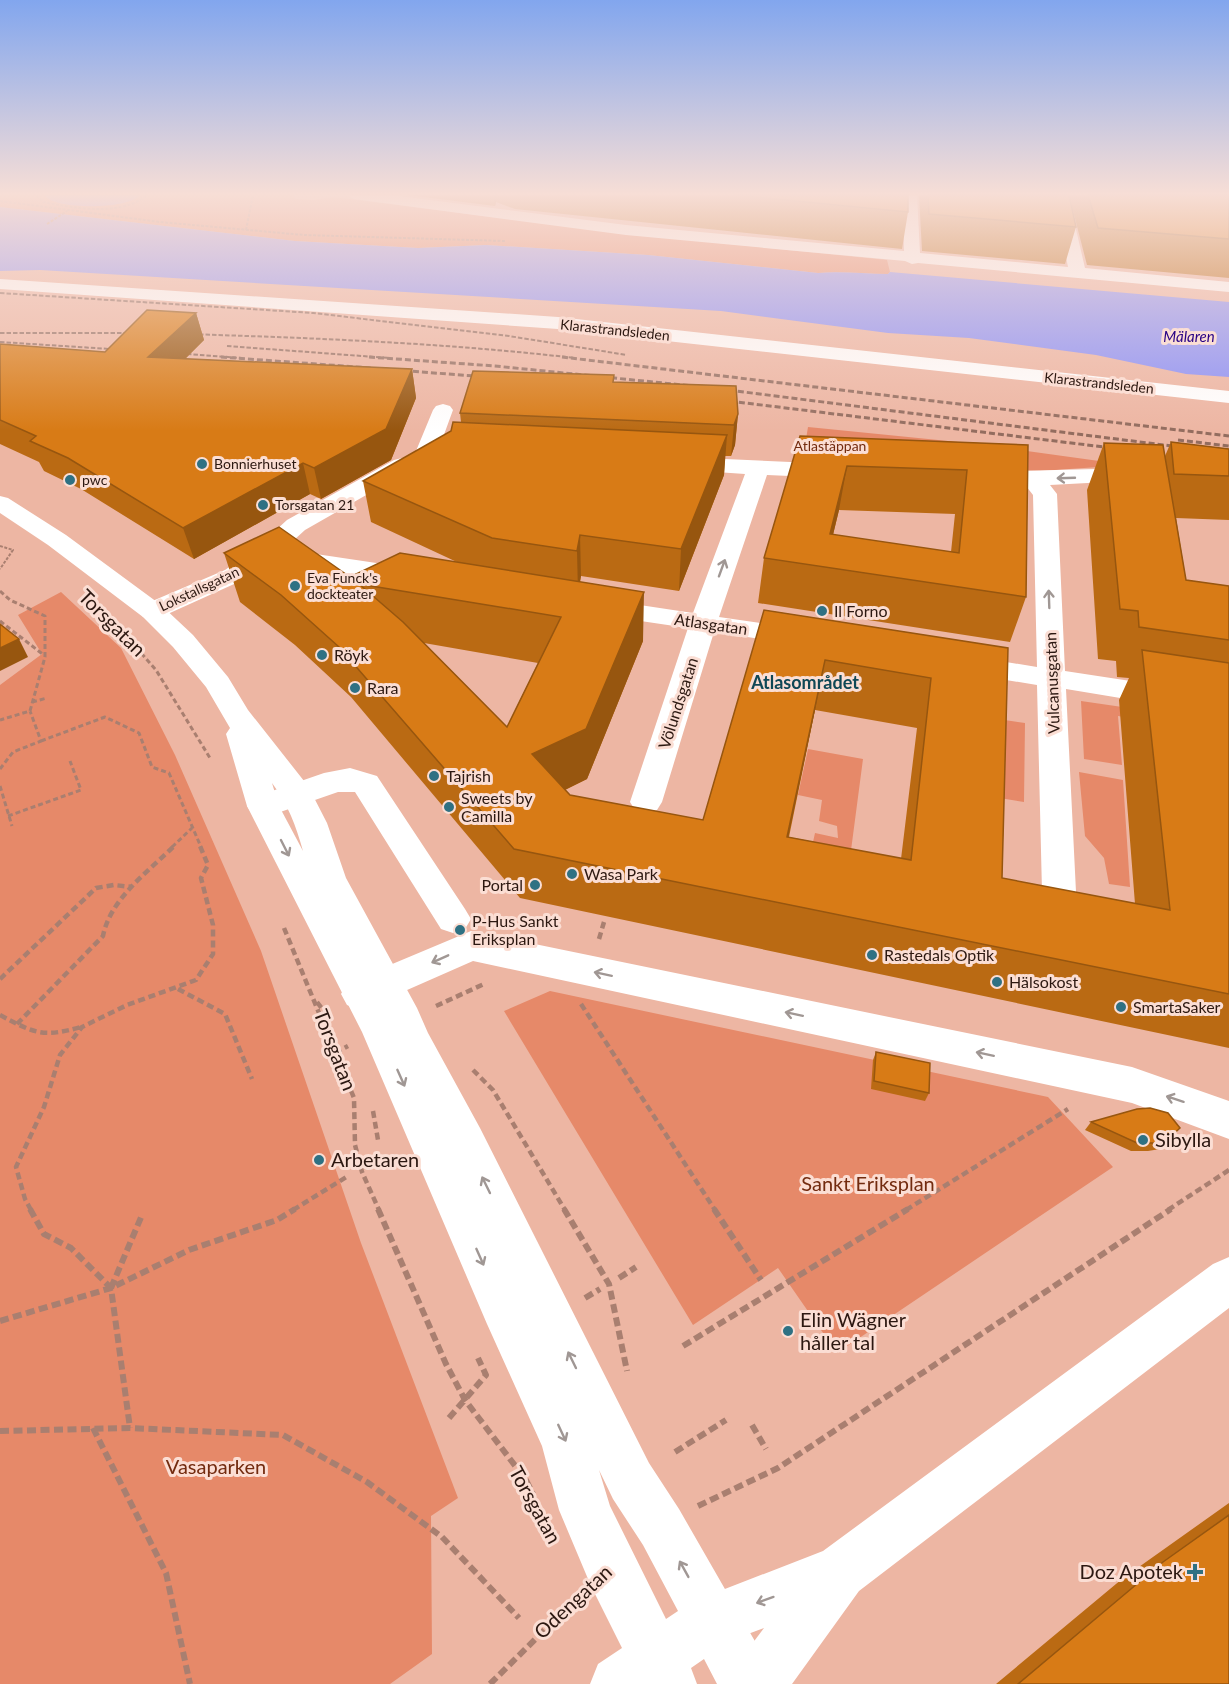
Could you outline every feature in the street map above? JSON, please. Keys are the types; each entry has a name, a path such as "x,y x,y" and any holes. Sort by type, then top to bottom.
{"main road":[{"path":"1073,274 1229,287"},
{"name":"Klarastrandsleden","path":"0,279 463,309 1229,392"},
{"name":"Klarastrandsleden","path":"0,284 558,323 1229,397"},
{"name":"Lokstallsgatan","path":"152,611 234,575 263,555 297,525 438,451 443,410"},
{"path":"665,463 855,472"},
{"name":"Völundsgatan","path":"646,802 704,623 758,468"},
{"path":"962,476 1033,479 1139,474 1163,478"},
{"name":"Vulcanusgatan","path":"1033,479 1045,494 1059,892"},
{"name":"Torsgatan","path":"0,503 57,540 152,611 192,650 218,684 280,800 372,989 631,1481 661,1527 748,1684"},
{"path":"263,555 439,581"},
{"name":"Atlasgatan","path":"578,603 830,642"},
{"path":"937,659 1229,706"},
{"path":"280,800 350,778 366,784 453,920"},
{"path":"372,989 471,946 1132,1085 1229,1120"},
{"name":"Torsgatan","path":"372,989 379,1028 502,1308 566,1442 585,1510 610,1567 648,1675"},
{"path":"648,1675 713,1620 840,1572 1229,1280"},
{"path":"756,1684 840,1572"}],"path":[{"path":"0,546 13,550 0,569"},
{"path":"0,591 8,601 34,608 45,616 45,657 30,711 41,741"},
{"name":"Torsgatan","path":"108,617 153,664 182,708 214,764"},
{"path":"0,621 45,657"},
{"path":"32,702 47,698"},
{"path":"0,720 30,711"},
{"path":"0,769 13,752 105,717 139,733 152,767 169,773 208,865 201,878 213,925 213,954 196,980 177,989 127,1005 82,1027 56,1034 32,1032 0,1015"},
{"path":"8,816 81,789 70,761"},
{"path":"0,786 12,826"},
{"path":"17,1024 103,936 106,920 132,887 192,828"},
{"path":"0,979 96,888 114,885 132,887"},
{"path":"598,942 604,922"},
{"name":"Torsgatan","path":"283,924 354,1098 355,1145 362,1172 446,1364 465,1400 526,1480 536,1501"},
{"path":"433,1008 537,960"},
{"path":"177,989 225,1014 252,1079"},
{"path":"576,996 761,1280"},
{"path":"82,1027 60,1055 44,1107 16,1167 25,1199 44,1233 71,1248 111,1288"},
{"path":"335,1053 348,1047"},
{"path":"683,1346 789,1283 1071,1107"},
{"path":"697,1506 778,1468 1229,1170"},
{"path":"0,1321 111,1288 189,1250 277,1220 348,1176"},
{"path":"130,1428 111,1288 142,1215"},
{"path":"619,1278 636,1267"},
{"path":"583,1299 600,1289"},
{"path":"449,1418 486,1375 478,1358"},
{"path":"675,1452 726,1420"},
{"path":"752,1425 766,1449"},
{"path":"93,1428 166,1573 190,1684"},
{"path":"0,1431 130,1428 283,1435 367,1482 442,1537 519,1617"},
{"name":"Odengatan","path":"490,1684 529,1642 610,1567"}],"green space":[{"name":"Atlastäppan","path":"808,427 968,443 1128,465 1040,471 802,463"},
{"name":"Vasaparken","path":"61,592 121,648 175,755 261,951 361,1243 458,1498 431,1516 432,1654 390,1684 0,1684 0,685 42,654 18,615"},
{"path":"1081,701 1136,709 1136,719 1118,716 1122,765 1084,759"},
{"path":"991,718 1025,723 1024,802 987,796"},
{"path":"808,749 863,759 845,896 809,860 815,833 838,838 837,826 819,821 822,800 798,795"},
{"path":"1079,772 1123,780 1130,887 1109,884 1104,858 1085,836"},
{"name":"Sankt Eriksplan","path":"550,991 1048,1097 1113,1167 837,1353 778,1268 693,1325 504,1011"}],"water":[{"name":"Mälaren","path":"100,274 908,274 1229,302 1229,377 1186,374 1096,355 969,338 888,333 721,311"}],"building":[{"name":"Bonnierhuset","path":"147,310 196,313 148,357 412,369 386,429 314,468 303,463 183,528 68,458 30,441 36,436 0,420 0,344 105,352"},
{"path":"473,371 614,375 613,382 736,386 738,414 734,425 460,413"},
{"path":"453,422 727,435 681,549 580,535 577,551 492,538 363,481 451,431"},
{"path":"800,436 1028,445 1026,597 764,558","holes":["847,466 967,470 959,553 830,534"]},
{"path":"1171,442 1229,449 1229,476 1174,474"},
{"path":"1104,443 1163,445 1186,580 1229,586 1229,640 1139,627 1138,611 1120,609"},
{"path":"279,527 350,577 400,553 644,592 586,729 532,754 570,795 703,820 764,610 1008,648 1002,878 1170,910 1142,650 1229,663 1229,994 514,849 339,647 281,595 224,553","holes":["359,584 561,617 507,727 403,622","825,660 931,678 911,860 787,837"]},
{"path":"0,624 19,639 0,648"},
{"path":"876,1052 930,1063 929,1093 874,1081"},
{"path":"1150,1108 1168,1113 1180,1128 1166,1141 1137,1143 1091,1122 1137,1109"},
{"path":"1229,1515 1229,1684 1018,1684 1163,1562"}],"railway":[{"path":"0,293 313,313 509,336 627,355"},
{"path":"0,333 141,333"},
{"path":"186,334 332,339 575,358"},
{"path":"0,342 126,350"},
{"path":"227,346 389,358"},
{"path":"174,353 241,358"},
{"path":"221,357 371,368"},
{"path":"369,357 495,366 693,386"},
{"path":"562,357 1229,436"},
{"path":"395,370 488,377"},
{"path":"720,389 1188,448"},
{"path":"721,400 1120,449"},
{"path":"1178,440 1229,446"}],"place":[{"name":"Bonnierhuset","path":"202,464"},
{"name":"pwc","path":"70,480"},
{"name":"Torsgatan 21","path":"263,505"},
{"name":"Eva Funck's dockteater","path":"295,586"},
{"name":"Il Forno","path":"822,611"},
{"name":"Röyk","path":"322,655"},
{"name":"Rara","path":"355,688"},
{"name":"Tajrish","path":"434,776"},
{"name":"Sweets by Camilla","path":"449,807"},
{"name":"Wasa Park","path":"572,874"},
{"name":"Portal","path":"535,885"},
{"name":"P-Hus Sankt Eriksplan","path":"460,930"},
{"name":"Rastedals Optik","path":"872,955"},
{"name":"Hälsokost","path":"997,982"},
{"name":"SmartaSaker","path":"1121,1007"},
{"name":"Sibylla","path":"1143,1140"},
{"name":"Arbetaren","path":"319,1160"},
{"name":"Elin Wägner håller tal","path":"788,1331"},
{"name":"Doz Apotek","path":"1195,1572"}],"district":[{"name":"Atlasområdet","path":"805,683"}]}
